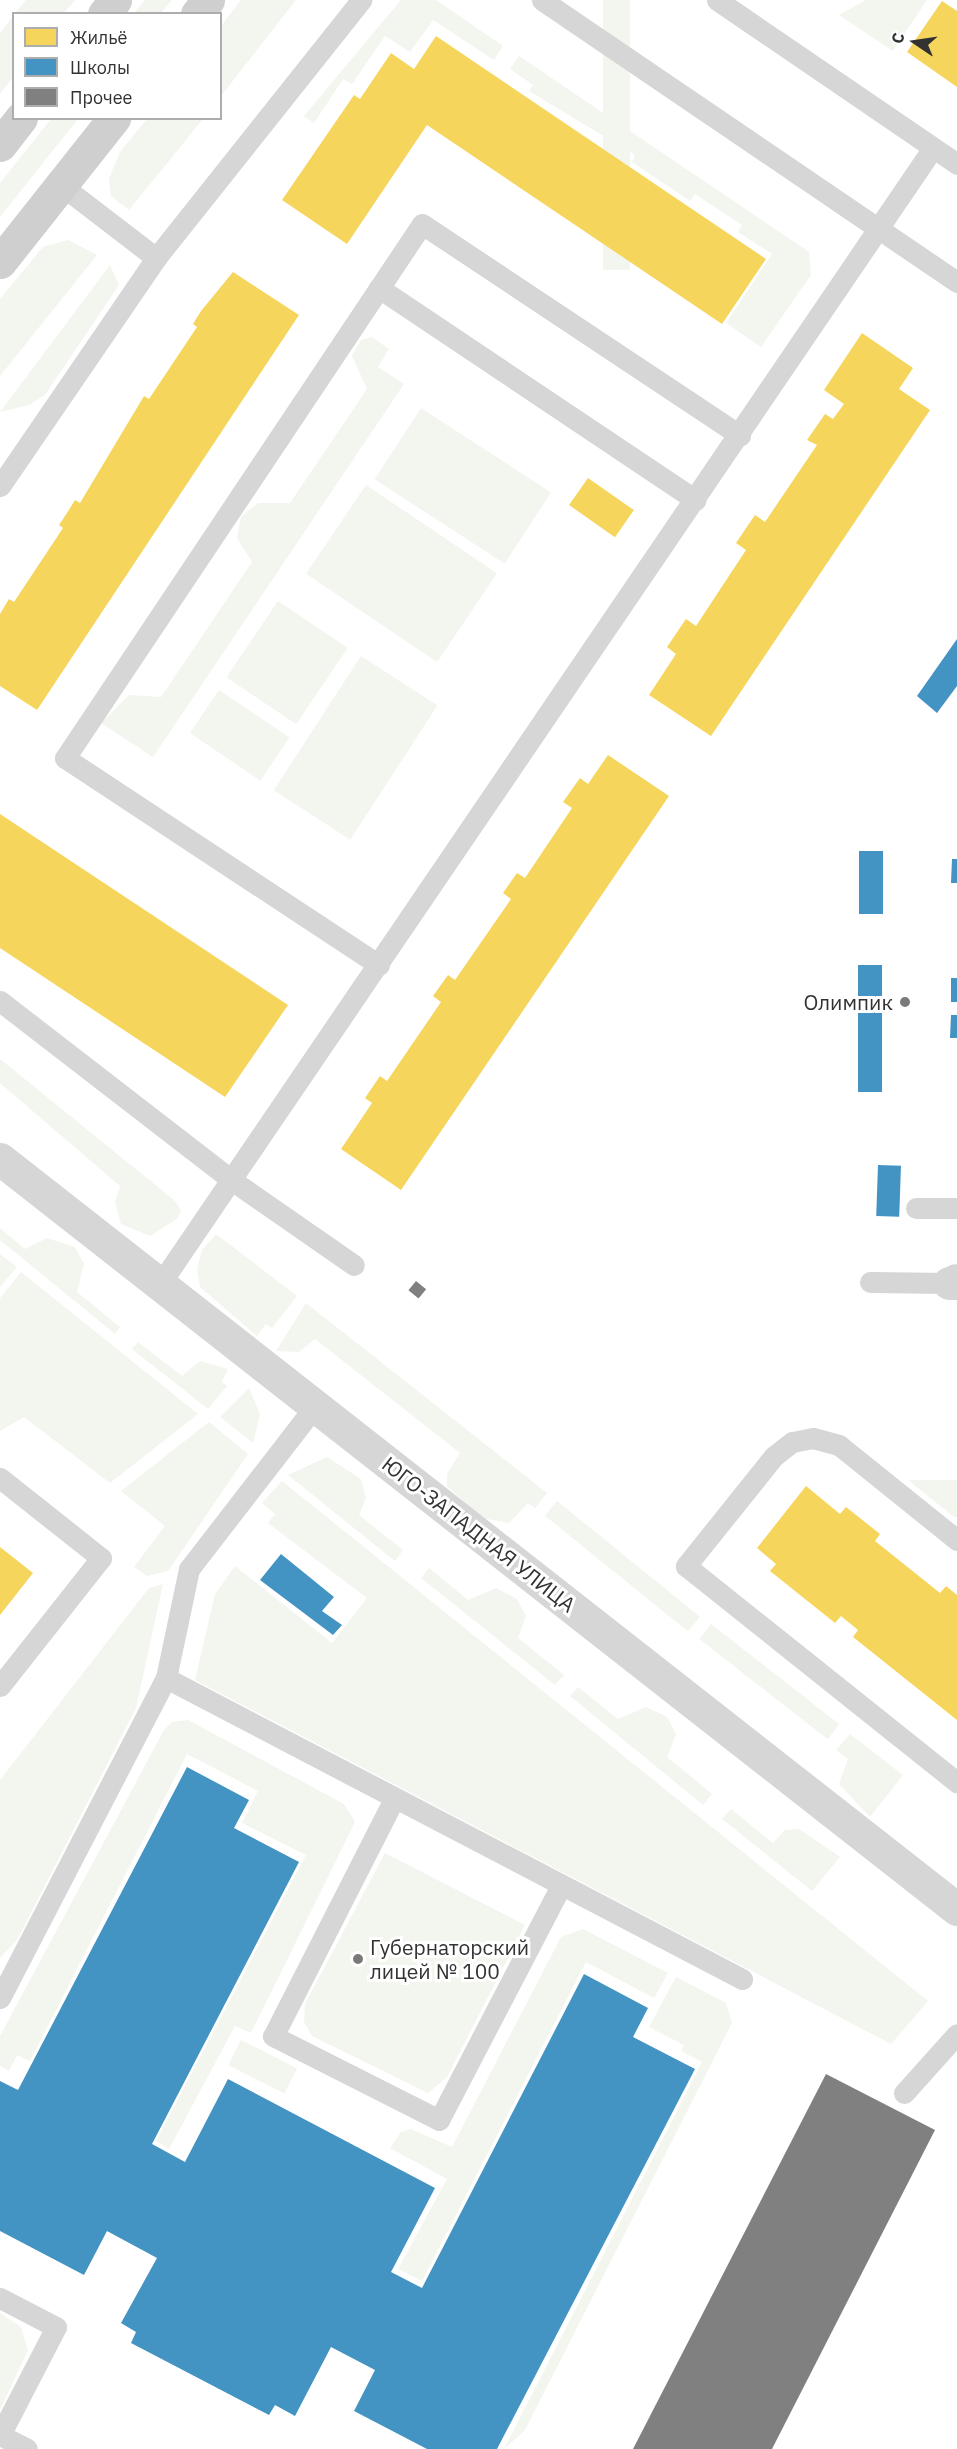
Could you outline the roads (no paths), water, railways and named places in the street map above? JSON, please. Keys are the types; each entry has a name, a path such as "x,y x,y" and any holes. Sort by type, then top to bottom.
{"street":[{"path":"106,12 115,0"},
{"path":"199,12 208,0"},
{"path":"0,145 19,120"},
{"path":"0,262 112,120"},
{"name":"ЮГО-ЗАПАДНАЯ УЛИЦА","path":"0,1159 957,1909"}],"lane":[{"path":"0,486 156,258 361,0"},
{"path":"542,0 957,282"},
{"path":"717,0 957,164"},
{"path":"160,1284 233,1181 933,148"},
{"path":"61,185 156,258"},
{"path":"379,965 65,758 422,224 740,435"},
{"path":"379,288 696,500"},
{"path":"0,1001 233,1181 354,1265"},
{"path":"916,1208 957,1208"},
{"path":"870,1282 954,1278"},
{"path":"0,1998 166,1678 189,1569 315,1406"},
{"path":"957,1540 839,1445 813,1437 792,1442 774,1456 686,1566 957,1782"},
{"path":"0,1478 101,1558 0,1686"},
{"path":"166,1678 742,1979"},
{"path":"394,1799 273,2036 439,2120 561,1886"},
{"path":"904,2093 957,2034"},
{"path":"0,2298 56,2327 0,2435 27,2449"}],"place":[{"name":"Олимпик","path":"905,1002"},
{"name":"Губернаторский лицей № 100","path":"358,1959"}]}
